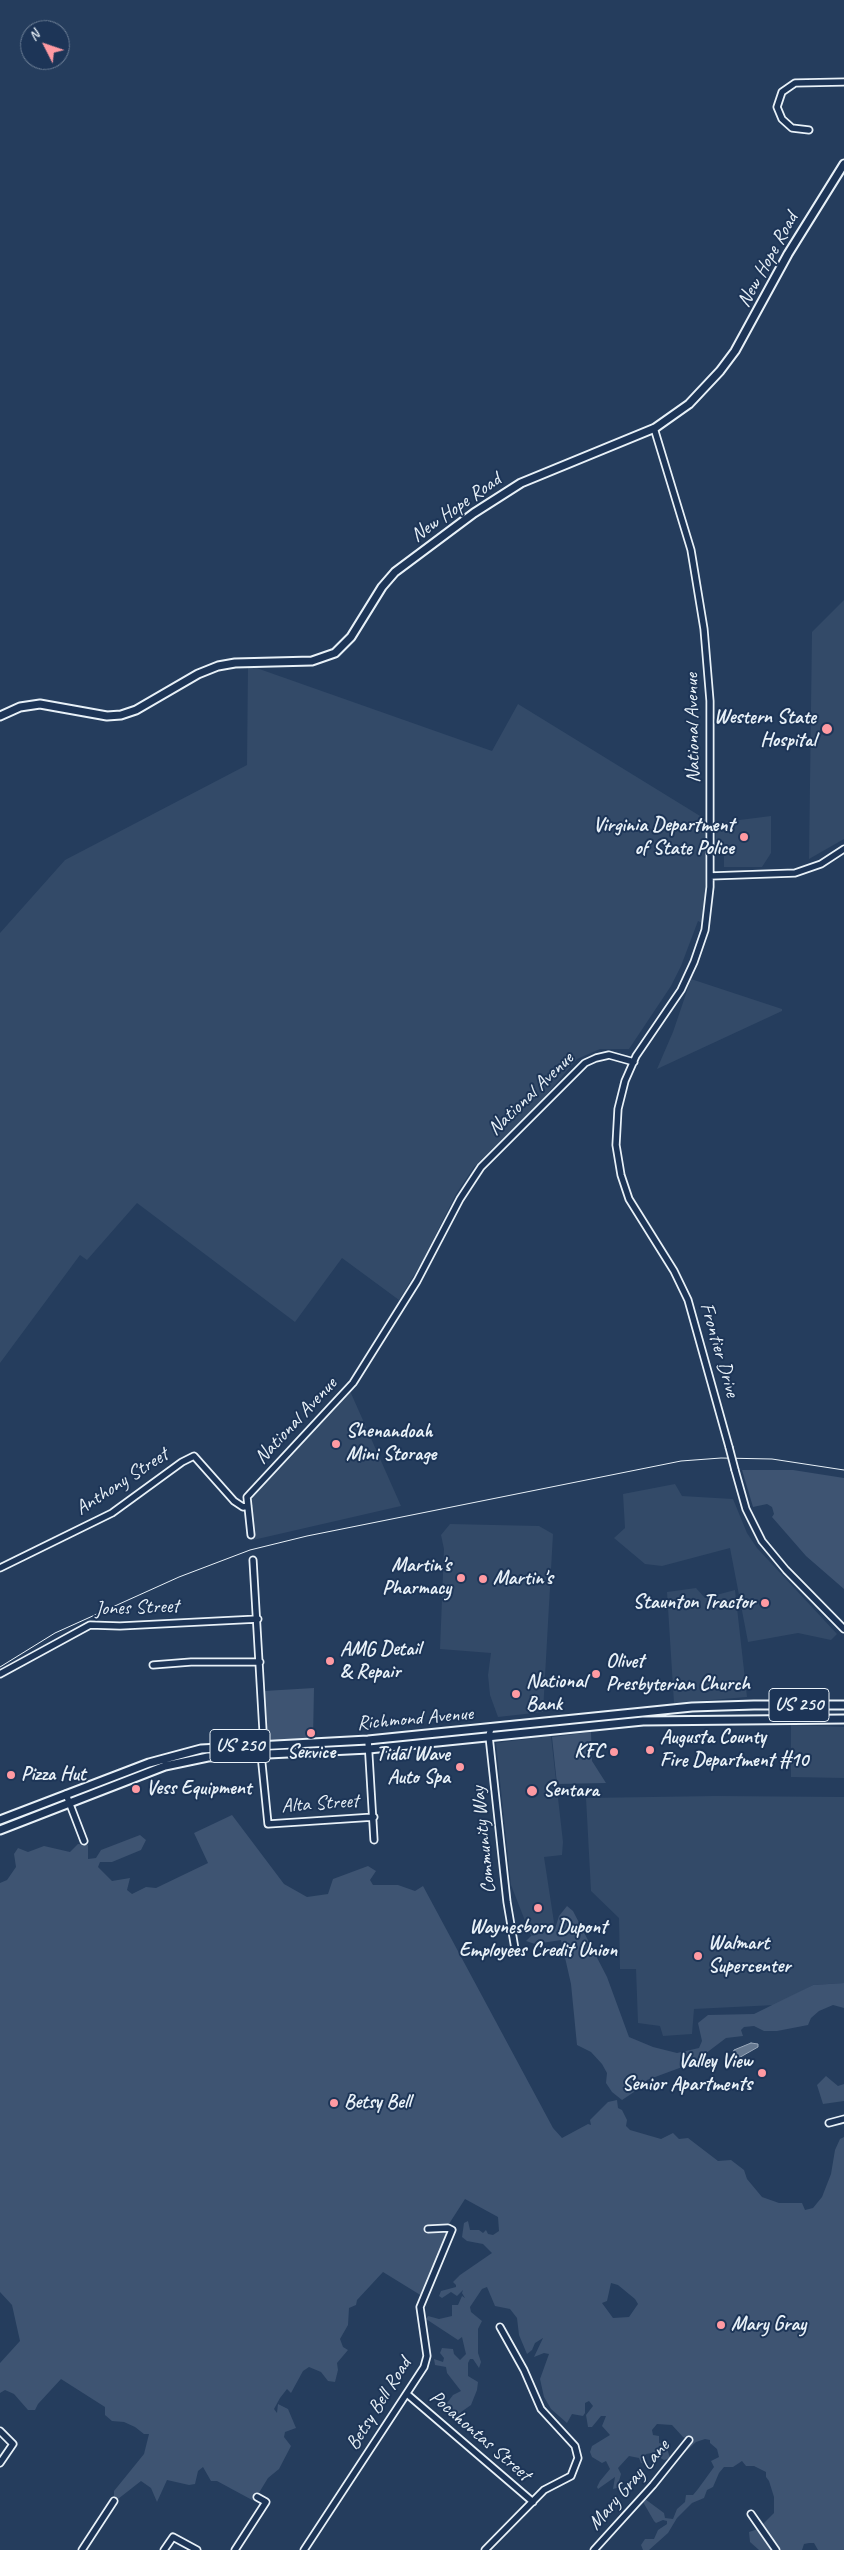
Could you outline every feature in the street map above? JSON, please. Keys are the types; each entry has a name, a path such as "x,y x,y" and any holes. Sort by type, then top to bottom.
{"main road":[{"name":"New Hope Road","path":"0,716 20,707 40,704 107,716 121,715 140,708 202,672 222,665 312,661 328,657 340,650 351,637 382,587 394,572 474,513 515,486 654,428 681,411 727,362 792,248 844,164"},
{"name":"Richmond Avenue","path":"0,1820 173,1755 208,1748 368,1740 701,1707 844,1705"},
{"name":"Richmond Avenue","path":"0,1830 180,1762 208,1757 369,1749 643,1721 844,1719"}],"street":[{"path":"809,130 792,128 782,119 777,107 782,92 795,83 844,82"},
{"name":"National Avenue","path":"250,1535 247,1497 353,1383 417,1281 467,1186 485,1162 585,1063 609,1055 634,1062 681,990 694,962 707,919 710,876 710,705 704,629 691,550 654,428"},
{"path":"710,876 795,874 821,864 844,849"},
{"name":"Frontier Drive","path":"634,1062 623,1088 617,1118 616,1145 621,1175 633,1207 669,1262 688,1300 746,1508 762,1541 792,1576 844,1629"},
{"name":"Anthony Street","path":"0,1568 112,1513 182,1462 194,1456 234,1501 243,1507 248,1506"},
{"path":"254,1560 263,1745 261,1754"},
{"name":"Jones Street","path":"0,1674 89,1626 258,1619"},
{"path":"152,1665 260,1662"},
{"name":"Community Way","path":"491,1728 489,1736 509,1912 516,1949"},
{"path":"368,1740 374,1840"},
{"name":"Alta Street","path":"261,1754 268,1824 374,1817"},
{"path":"66,1794 84,1841"},
{"path":"828,2123 844,2119"},
{"name":"Betsy Bell Road","path":"304,2550 423,2370 426,2360 420,2308 452,2232 448,2228 428,2229"},
{"path":"485,2550 546,2488 562,2482 571,2476 577,2464 577,2454 572,2442 553,2425 541,2409 524,2370 500,2327"},
{"name":"Pocahontas Street","path":"407,2394 532,2502"},
{"path":"0,2431 13,2444 0,2463"},
{"name":"Mary Gray Lane","path":"594,2550 653,2485 689,2440"},
{"path":"235,2550 266,2502 257,2497"},
{"path":"82,2550 114,2501"},
{"path":"751,2514 776,2550"},
{"path":"164,2550 173,2537 197,2550"}],"shaded area":[{"name":"Western State Hospital","path":"844,600 844,839 809,859 812,632"},
{"path":"248,665 492,751 518,704 705,819 705,900 702,923 698,921 681,966 671,986 629,1049 600,1049 577,1059 541,1101 474,1167 456,1194 422,1262 399,1300 342,1258 295,1322 137,1203 87,1260 80,1255 0,1363 0,933 65,860 247,765"},
{"name":"Virginia Department of State Police","path":"771,816 771,853 762,867 724,867 724,850 716,850 716,823"},
{"path":"691,979 782,1009 782,1011 657,1069 673,1032"},
{"name":"Shenandoah Mini Storage","path":"350,1391 401,1506 253,1540 248,1498"},
{"path":"742,1470 793,1470 844,1478 844,1589 806,1556 772,1517 774,1514 772,1507 767,1504 753,1507"},
{"path":"675,1484 682,1496 733,1499 747,1533 757,1548 837,1634 831,1640 798,1633 748,1642 730,1548 662,1566 645,1564 614,1538 625,1528 623,1494"},
{"path":"450,1524 539,1526 553,1534 543,1712 498,1717 490,1695 488,1675 491,1653 440,1649 444,1549 441,1535"},
{"path":"696,1588 705,1598 735,1590 747,1697 674,1703 667,1592"},
{"path":"314,1688 313,1739 267,1741 264,1691"},
{"path":"791,1725 844,1727 844,1778 791,1777"},
{"path":"591,1732 592,1761 606,1783 557,1784 552,1737"},
{"path":"551,1736 563,1842 562,1855 544,1857 555,1929 531,1936 511,1885 496,1743"},
{"path":"844,1797 844,1983 813,1985 775,2005 694,2009 692,2034 663,2036 660,2026 638,2023 636,1969 620,1969 619,1918 591,1891 586,1798"},
{"path":"232,1815 284,1884 307,1897 328,1894 333,1879 368,1866 376,1871 370,1880 373,1885 398,1885 415,1891 423,1886 553,2128 562,2138 588,2124 591,2125 590,2120 608,2102 617,2100 618,2108 622,2110 627,2120 626,2126 630,2130 661,2139 673,2133 679,2139 688,2138 718,2161 731,2160 744,2170 747,2179 762,2197 779,2203 802,2203 805,2210 813,2208 822,2197 831,2174 835,2150 840,2139 844,2137 844,2550 818,2550 814,2543 809,2543 804,2544 802,2550 759,2550 750,2542 749,2532 758,2529 774,2513 774,2497 766,2477 766,2472 754,2466 746,2466 742,2461 733,2467 724,2467 713,2487 707,2490 704,2498 692,2503 677,2518 668,2533 649,2550 643,2550 641,2545 645,2539 654,2539 658,2530 667,2524 667,2521 663,2520 656,2523 654,2521 643,2502 645,2499 664,2513 665,2518 673,2519 677,2509 685,2502 686,2495 693,2495 714,2467 711,2461 719,2457 717,2449 710,2443 710,2440 705,2439 696,2442 684,2453 683,2451 689,2440 683,2437 672,2425 657,2424 652,2430 653,2435 659,2436 659,2443 666,2445 670,2458 664,2460 652,2453 646,2454 643,2458 645,2464 641,2463 639,2458 629,2456 618,2468 621,2474 617,2488 613,2489 615,2477 598,2489 600,2481 610,2469 606,2461 602,2463 592,2457 590,2452 592,2446 610,2435 602,2426 606,2416 601,2416 592,2427 588,2427 586,2415 593,2406 589,2401 585,2403 585,2413 583,2416 572,2414 567,2423 551,2409 544,2397 540,2379 549,2354 544,2353 534,2357 543,2338 535,2343 532,2350 527,2354 519,2335 517,2318 510,2309 495,2306 487,2287 482,2289 470,2307 471,2312 482,2321 478,2329 478,2353 481,2362 479,2368 473,2359 470,2359 468,2363 468,2376 478,2382 477,2390 471,2405 461,2412 458,2422 445,2413 444,2407 453,2395 461,2391 447,2373 446,2367 435,2365 434,2359 443,2362 444,2358 440,2353 442,2348 453,2349 454,2354 460,2360 466,2354 462,2337 458,2340 426,2319 428,2316 439,2319 452,2316 452,2305 458,2305 462,2296 465,2298 462,2293 463,2290 457,2296 451,2292 442,2298 439,2296 441,2291 456,2287 453,2282 460,2275 492,2253 483,2244 467,2241 462,2237 464,2223 468,2221 470,2230 479,2230 483,2233 486,2230 488,2234 493,2235 499,2231 498,2217 465,2199 447,2227 448,2232 422,2296 383,2272 357,2300 356,2305 349,2308 348,2325 340,2339 343,2347 348,2350 337,2363 338,2370 335,2382 328,2381 321,2372 309,2367 303,2371 291,2393 287,2389 280,2398 274,2409 277,2413 278,2404 288,2409 296,2428 285,2432 284,2437 291,2446 279,2469 268,2478 254,2501 217,2481 211,2481 203,2467 198,2471 195,2484 189,2485 167,2480 157,2502 151,2488 141,2481 118,2499 114,2497 114,2491 144,2454 149,2434 144,2434 124,2422 112,2421 105,2415 105,2407 61,2379 38,2404 35,2410 28,2410 14,2394 5,2390 0,2393 0,2363 20,2341 12,2305 0,2292 0,1883 7,1880 16,1867 14,1854 18,1848 28,1852 44,1846 70,1852 78,1844 88,1845 88,1859 96,1858 101,1850 140,1835 146,1840 141,1850 112,1862 100,1862 98,1867 112,1881 130,1878 127,1890 132,1894 146,1887 156,1888 208,1863 194,1833","holes":["611,2283 618,2285 635,2299 638,2304 629,2317 613,2318 602,2303 607,2301"]},
{"path":"567,1906 573,1911 607,1977 629,2037 653,2047 677,2053 699,2048 702,2041 698,2023 708,2015 754,2014 813,1985 844,1983 844,2008 833,2005 819,2011 811,2018 808,2025 777,2031 764,2031 754,2026 744,2027 741,2030 743,2036 726,2038 693,2063 647,2080 640,2088 622,2100 612,2092 606,2083 607,2073 602,2064 591,2052 577,2045 571,1984 561,1940 535,1944 526,1941 531,1936 555,1929 559,1916"},
{"path":"751,2043 758,2044 758,2047 728,2064 734,2050"},
{"path":"826,2076 838,2086 844,2084 844,2101 823,2104 817,2085"}],"railway":[{"path":"0,1667 55,1633 179,1577 250,1550 307,1536 681,1461 721,1458 772,1459 844,1470"}],"place":[{"name":"Western State Hospital","path":"827,729"},
{"name":"Virginia Department of State Police","path":"744,837"},
{"name":"Shenandoah Mini Storage","path":"336,1444"},
{"name":"Martin's Pharmacy","path":"461,1578"},
{"name":"Martin's","path":"483,1579"},
{"name":"Staunton Tractor","path":"765,1603"},
{"name":"AMG Detail & Repair","path":"330,1661"},
{"name":"Olivet Presbyterian Church","path":"596,1674"},
{"name":"National Bank","path":"516,1694"},
{"name":"Service","path":"311,1733"},
{"name":"Augusta County Fire Department #10","path":"650,1750"},
{"name":"KFC","path":"614,1752"},
{"name":"Tidal Wave Auto Spa","path":"460,1767"},
{"name":"Pizza Hut","path":"11,1775"},
{"name":"Vess Equipment","path":"136,1789"},
{"name":"Sentara","path":"532,1791"},
{"name":"Waynesboro Dupont Employees Credit Union","path":"538,1908"},
{"name":"Walmart Supercenter","path":"698,1956"},
{"name":"Valley View Senior Apartments","path":"762,2073"},
{"name":"Betsy Bell","path":"334,2103"},
{"name":"Mary Gray","path":"721,2325"}]}
